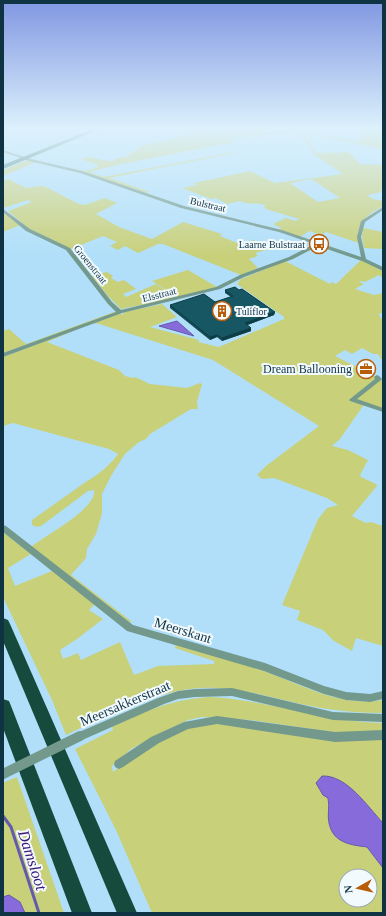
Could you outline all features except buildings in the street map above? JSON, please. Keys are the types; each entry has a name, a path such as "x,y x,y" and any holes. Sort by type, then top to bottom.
{"highway":[{"path":"3,624 67,770 127,913"},
{"path":"3,706 82,913"}],"street":[{"name":"Bulstraat","path":"72,170 183,207 215,214 246,224 280,232 364,260 383,269"},
{"path":"364,260 359,237 361,228 366,218 383,208"},
{"name":"Groenstraat","path":"3,210 28,230 68,249 110,303 120,312"},
{"name":"Elsstraat","path":"3,355 120,312 218,288 242,276 291,258 316,245"},
{"path":"377,377 378,380 352,400 383,410"},
{"name":"Meerskant","path":"3,528 130,628 265,667 324,690 346,696 370,698 383,695"},
{"name":"Meersakkerstraat","path":"3,774 80,736 161,700 178,695 232,692 333,716 383,718"},
{"path":"118,764 155,740 181,728 217,720 335,737 383,735"}],"green space":[{"path":"4,170 18,170 3,176"},
{"path":"74,170 85,171 98,170 89,172 104,177 142,170 151,170 109,178 149,192 147,193"},
{"path":"337,170 383,170 383,189 380,189 382,192 367,195 373,199 383,201 383,206 367,216 364,220 359,230 359,243 326,232 321,235 309,231 300,237 279,230 281,228 273,224 286,218 296,221 299,219 266,209 264,207 266,206 263,205 240,201 227,204 216,198 211,199 182,188 197,185 194,183 250,171 275,183 343,174","holes":["311,179 340,198 318,202 290,183"]},
{"path":"8,179 26,188 40,186 46,187 79,204 85,205 105,198 117,203 96,214 119,227 152,239 183,222 222,234 220,236 242,245 253,240 269,249 255,253 258,256 249,259 258,268 241,275 163,244 158,244 138,253 125,246 118,250 110,246 117,242 103,236 71,249 28,228 8,211 32,202 28,200 3,208 3,181"},
{"path":"3,211 20,225 3,232"},
{"path":"363,228 383,232 383,249 364,248 362,236"},
{"path":"361,260 383,271 383,278 379,275 365,282 361,281 359,282 364,284 355,289 374,295 383,293 383,313 380,313 379,315 383,321 383,362 378,354 373,354 362,348 352,354 345,350 335,356 383,380 383,409 361,402 363,406 340,439 332,446 348,450 368,460 360,475 377,486 352,516 366,523 371,522 383,526 383,646 356,638 352,651 334,641 323,630 297,620 300,611 282,605 318,519 327,508 338,505 327,498 274,478 262,479 257,475 266,466 319,426 213,360 93,323 120,313 122,315 125,312 162,304 177,317 150,327 219,347 284,319 284,317 237,284 241,279 285,261 330,284 332,282 336,284"},
{"path":"188,270 217,287 178,298 152,281"},
{"path":"107,272 113,276 111,278 118,282 124,280 136,289 123,294 126,297 156,284 176,298 121,309 107,295 92,276"},
{"path":"114,312 116,313 3,353 3,331 9,329 26,344"},
{"path":"81,328 47,342 119,370 125,376 135,377 150,384 187,388 200,383 202,384 197,402 198,409 191,409 150,434 146,439 139,442 125,454 102,494 102,513 96,534 87,549 86,558 71,575 131,621 130,623 31,547 79,513 93,497 94,490 88,491 41,526 37,527 32,525 32,520 99,473 118,454 109,449 13,423 3,426 3,357"},
{"path":"3,532 31,554 8,568 15,586 52,571 95,604 89,610 103,619 60,650 63,659 78,653 81,660 120,642 134,675 158,666 214,664 214,661 175,648 176,644 250,666 336,698 367,702 383,700 383,713 331,709 301,704 240,690 202,688 165,694 108,717 107,715 66,735 52,700 3,597"},
{"path":"210,697 232,699 339,719 383,723 383,732 347,734 250,720 202,717 188,720 131,749 112,766 113,772 130,759 183,729 219,723 383,738 383,823 350,788 328,798 330,805 329,824 361,846 367,847 383,868 383,913 152,913 116,830 75,749 113,730 112,727 136,716 184,700"},
{"path":"17,777 64,913 25,913 20,902 3,897 3,783"}],"shaded area":[{"path":"177,321 194,336 159,326"},
{"path":"322,776 331,777 348,786 363,800 383,823 383,868 367,847 349,844 334,835 328,820 328,798 323,795 316,783"},
{"path":"9,895 20,902 25,913 3,913 3,897"}],"waterway":[{"name":"Damsloot","path":"3,816 11,827 39,913"}],"place":[{"name":"Laarne Bulstraat","path":"319,244"},
{"name":"Tuliflor","path":"222,311"},
{"name":"Dream Ballooning","path":"366,369"}]}
